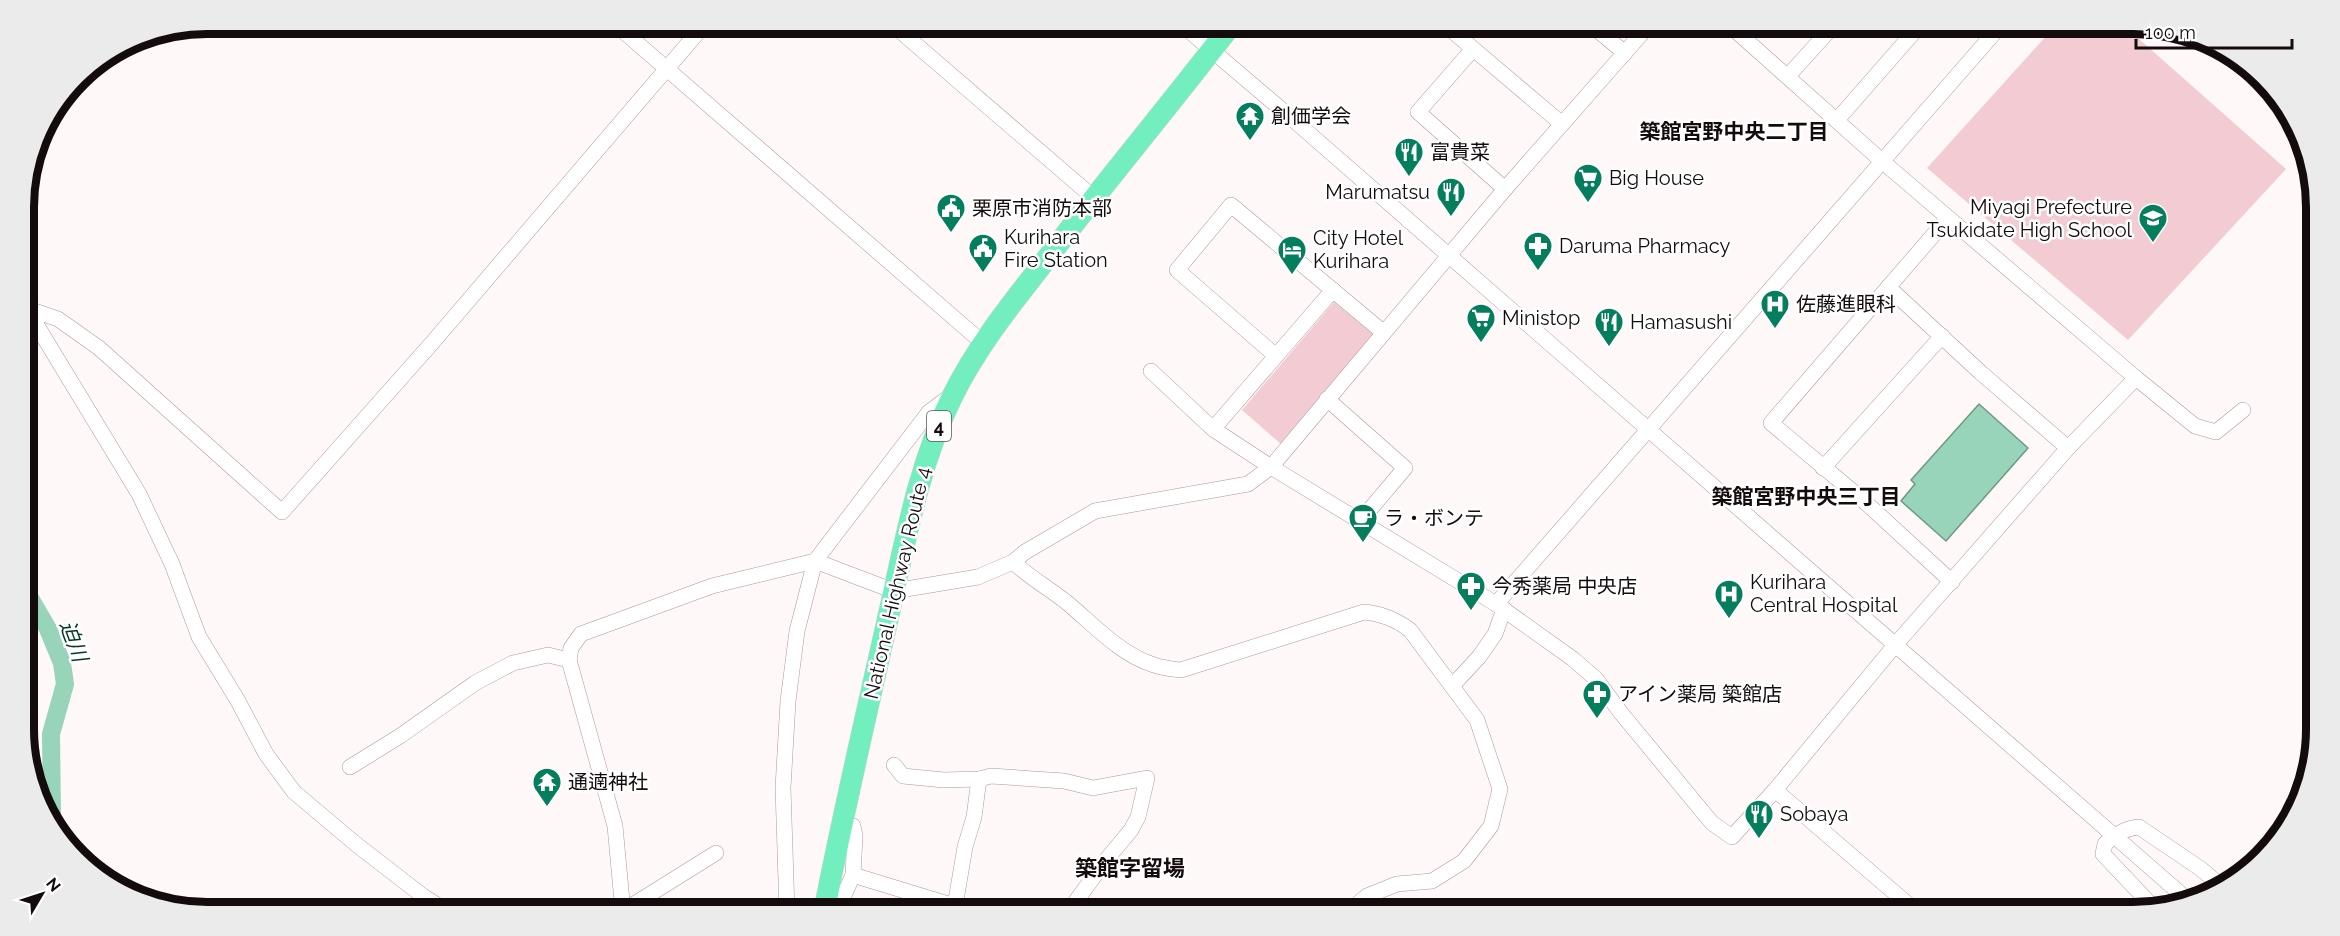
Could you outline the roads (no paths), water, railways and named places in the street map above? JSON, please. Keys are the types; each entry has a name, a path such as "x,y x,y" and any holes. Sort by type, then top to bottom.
{"highway":[{"name":"National Highway Route 4","path":"826,902 841,823 927,456 953,395 982,343 1223,35"}],"street":[{"path":"627,35 982,343"},
{"path":"35,310 58,319 99,348 282,512 424,352 696,35"},
{"path":"905,35 1094,198"},
{"path":"1193,35 2181,894"},
{"path":"1456,35 1562,124"},
{"path":"1603,35 1624,53"},
{"path":"622,902 615,826 569,660 571,648 580,634 712,586 815,561 894,591 978,577 1013,562 1025,552 1095,511 1248,484 1272,467 1505,189 1640,35"},
{"path":"1745,35 1883,162 2195,426 2216,432 2243,410"},
{"path":"1788,76 1825,35"},
{"path":"1837,120 1911,35"},
{"path":"1452,686 1479,657 1495,634 1500,606 1647,429 1883,162 1991,35"},
{"path":"1473,50 1418,112 1505,189"},
{"path":"1276,356 1177,270 1231,205 1384,333"},
{"path":"1948,218 1772,423 1864,501 1952,582"},
{"path":"1888,287 2068,448"},
{"path":"1213,429 1333,290"},
{"path":"35,322 139,494 172,564 199,637 266,753 294,792 357,845 434,902"},
{"path":"1823,468 1942,336"},
{"path":"1151,371 1213,429 1500,606 1573,659 1596,679 1621,714 1712,824 1732,837 1775,790 1896,644 2068,448 2136,378"},
{"path":"787,902 783,788 788,701 797,631 815,561 929,411 953,395"},
{"path":"1327,399 1405,468 1361,520"},
{"path":"1013,562 1134,656 1154,665 1181,670 1364,612 1379,614 1395,620 1410,630 1477,720 1500,789 1491,826 1464,861 1432,881 1397,884 1367,896 1361,901"},
{"path":"350,767 400,736 475,683 513,663 548,655 569,660"},
{"path":"894,765 903,776 944,780 979,779 991,776 1064,781 1093,788 1147,778 1138,817 1131,830 1076,902"},
{"path":"956,902 974,817 979,779"},
{"path":"1775,790 1904,901"},
{"path":"841,823 853,825 855,836 853,875 841,902"},
{"path":"2148,901 2103,854 2104,844 2114,835 2127,829 2139,827 2214,880"},
{"path":"638,902 716,853"},
{"path":"853,875 941,902"}],"waterway":[{"name":"迫川","path":"35,607 48,629 62,663 65,684 51,734 52,805"}],"place":[{"name":"創価学会","path":"1250,142"},
{"name":"富貴菜","path":"1409,178"},
{"name":"Big House","path":"1588,204"},
{"name":"Marumatsu","path":"1451,218"},
{"name":"栗原市消防本部","path":"951,234"},
{"name":"Miyagi Prefecture Tsukidate High School","path":"2153,244"},
{"name":"Daruma Pharmacy","path":"1538,272"},
{"name":"Kurihara Fire Station","path":"983,274"},
{"name":"City Hotel Kurihara","path":"1292,276"},
{"name":"佐藤進眼科","path":"1775,330"},
{"name":"Ministop","path":"1481,344"},
{"name":"Hamasushi","path":"1609,348"},
{"name":"ラ・ボンテ","path":"1363,544"},
{"name":"今秀薬局 中央店","path":"1471,612"},
{"name":"Kurihara Central Hospital","path":"1729,620"},
{"name":"アイン薬局 築館店","path":"1597,720"},
{"name":"通遖神社","path":"547,808"},
{"name":"Sobaya","path":"1759,840"}],"district":[{"name":"築館宮野中央二丁目","path":"1734,131"},
{"name":"築館宮野中央三丁目","path":"1806,496"},
{"name":"築館字留場","path":"1130,868"}]}
